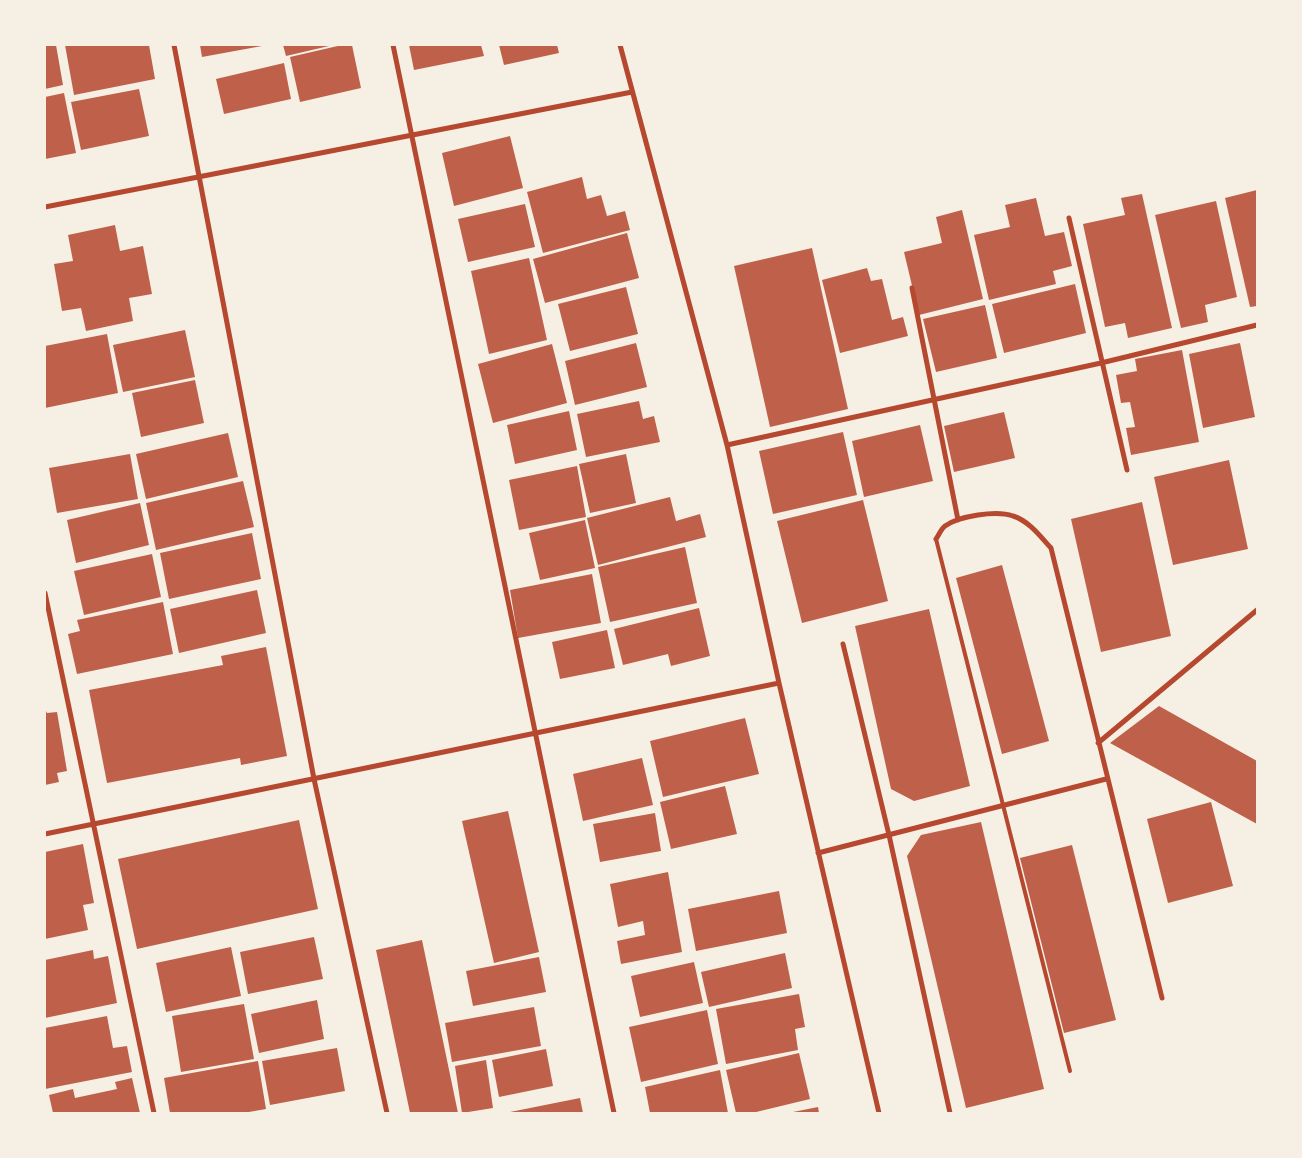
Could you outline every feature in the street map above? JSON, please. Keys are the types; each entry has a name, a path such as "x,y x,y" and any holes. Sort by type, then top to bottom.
{"street":[{"path":"174,45 314,779 387,1113"},
{"path":"393,45 614,1113"},
{"path":"620,45 727,445 779,683 879,1113"},
{"path":"45,207 632,92"},
{"path":"1069,218 1127,470"},
{"path":"912,288 958,520"},
{"path":"727,445 934,401 1257,325"},
{"path":"936,539 944,527 958,520 986,514 1013,516 1035,529 1051,548 1106,779 1162,998"},
{"path":"45,593 154,1113"},
{"path":"1098,743 1257,610"},
{"path":"843,644 890,835 950,1113"},
{"path":"45,834 779,683"},
{"path":"818,853 1106,779"}],"lane":[{"path":"936,539 1070,1071"}],"building":[{"path":"45,45 56,45 63,85 45,89"},
{"path":"65,45 149,45 155,79 74,95"},
{"path":"200,45 262,45 262,46 202,57"},
{"path":"283,45 329,45 329,46 286,56"},
{"path":"342,45 352,45 361,88 300,102 290,57"},
{"path":"409,45 481,45 484,56 414,70"},
{"path":"499,45 557,45 559,53 504,65"},
{"path":"284,63 291,99 224,114 216,79"},
{"path":"139,89 149,136 81,150 71,102"},
{"path":"64,93 76,153 45,159 45,97"},
{"path":"510,136 523,188 454,206 442,153"},
{"path":"582,177 587,199 601,195 607,216 625,211 630,230 543,253 527,192"},
{"path":"1257,190 1257,306 1250,307 1225,198"},
{"path":"1142,194 1172,328 1128,338 1125,323 1105,327 1083,224 1125,215 1121,198"},
{"path":"1036,198 1045,236 1064,232 1072,266 1053,271 1056,284 989,300 974,235 1010,227 1005,205"},
{"path":"1216,201 1237,297 1205,305 1208,322 1181,328 1155,215"},
{"path":"525,204 535,247 468,262 458,219"},
{"path":"962,210 983,299 919,315 904,252 942,243 936,217"},
{"path":"115,225 120,251 143,246 152,294 129,298 133,321 86,331 81,308 62,311 54,264 73,261 68,235"},
{"path":"627,233 639,278 545,303 533,259"},
{"path":"812,248 848,409 770,427 734,266"},
{"path":"529,258 547,340 489,354 471,271"},
{"path":"867,268 871,281 882,279 892,320 903,317 908,336 840,353 822,280"},
{"path":"1075,284 1086,333 1004,353 992,304"},
{"path":"626,287 638,334 570,351 558,304"},
{"path":"985,305 997,358 936,372 923,319"},
{"path":"185,330 195,377 123,392 113,345"},
{"path":"107,334 118,393 45,408 45,346"},
{"path":"636,343 647,387 575,405 565,361"},
{"path":"1240,343 1255,417 1203,428 1189,354"},
{"path":"552,344 567,403 493,423 478,364"},
{"path":"1182,350 1199,442 1131,455 1126,428 1135,427 1130,402 1121,403 1116,375 1137,371 1135,359"},
{"path":"195,380 204,423 141,437 132,393"},
{"path":"639,401 643,419 654,416 660,442 586,457 577,414"},
{"path":"569,411 577,450 515,464 507,425"},
{"path":"1004,412 1015,458 954,472 944,426"},
{"path":"920,425 933,481 864,497 852,441"},
{"path":"843,432 857,495 773,514 759,451"},
{"path":"228,433 238,477 146,499 136,454"},
{"path":"130,454 138,499 57,513 49,468"},
{"path":"626,454 636,503 590,513 579,464"},
{"path":"1229,460 1248,549 1173,565 1154,477"},
{"path":"577,466 586,517 519,530 509,480"},
{"path":"243,481 254,527 156,550 146,503"},
{"path":"670,497 676,521 700,514 706,537 598,565 587,518"},
{"path":"863,500 888,601 802,623 777,521"},
{"path":"1142,502 1171,636 1101,652 1071,519"},
{"path":"140,503 149,545 76,563 67,520"},
{"path":"585,520 595,568 540,580 529,533"},
{"path":"252,533 261,579 169,599 160,553"},
{"path":"685,547 697,603 610,622 598,567"},
{"path":"152,554 161,597 84,615 74,571"},
{"path":"1002,565 1049,741 1002,754 956,578"},
{"path":"592,574 601,623 518,638 510,590"},
{"path":"257,590 266,633 179,653 170,609"},
{"path":"163,602 173,654 77,674 68,634 80,631 77,620"},
{"path":"699,608 710,656 671,666 668,654 623,665 614,629"},
{"path":"929,609 970,786 914,801 891,789 855,626"},
{"path":"607,630 615,668 560,679 552,642"},
{"path":"266,647 287,756 241,765 240,758 107,783 89,690 223,665 221,656"},
{"path":"1159,706 1257,761 1257,824 1110,743"},
{"path":"45,709 47,713 57,712 67,771 57,773 59,782 45,785"},
{"path":"745,718 759,774 663,797 650,741"},
{"path":"642,758 653,805 583,821 573,774"},
{"path":"725,786 737,834 671,849 660,802"},
{"path":"1211,802 1233,886 1168,903 1147,819"},
{"path":"508,811 539,952 494,963 462,821"},
{"path":"655,813 661,851 600,862 593,824"},
{"path":"299,820 318,909 137,949 118,859"},
{"path":"981,822 1044,1089 966,1108 907,856 921,835"},
{"path":"83,844 94,903 83,905 88,930 45,939 45,852"},
{"path":"1072,845 1116,1020 1064,1033 1020,858"},
{"path":"668,872 682,952 621,964 617,941 645,935 643,921 618,927 610,884"},
{"path":"779,891 787,933 696,951 688,909"},
{"path":"314,937 323,979 248,994 240,952"},
{"path":"422,940 458,1113 410,1113 376,950"},
{"path":"231,947 241,996 166,1012 156,963"},
{"path":"93,950 94,959 108,956 117,1003 45,1018 45,960"},
{"path":"785,953 792,988 709,1007 701,972"},
{"path":"539,957 546,992 473,1006 466,971"},
{"path":"694,962 703,1003 640,1017 631,976"},
{"path":"799,994 805,1027 795,1029 798,1050 726,1064 716,1009"},
{"path":"317,1000 324,1039 259,1053 251,1014"},
{"path":"244,1004 254,1059 181,1072 172,1016"},
{"path":"534,1007 541,1046 452,1062 445,1023"},
{"path":"707,1010 718,1064 641,1082 629,1027"},
{"path":"107,1016 113,1048 127,1046 132,1072 45,1089 45,1028"},
{"path":"337,1048 345,1091 270,1105 262,1061"},
{"path":"546,1049 553,1086 499,1097 492,1060"},
{"path":"799,1053 810,1099 752,1113 736,1113 726,1070"},
{"path":"486,1060 493,1108 462,1113 455,1066"},
{"path":"258,1061 266,1109 243,1113 170,1113 164,1078"},
{"path":"720,1070 728,1113 650,1113 645,1087"},
{"path":"132,1078 140,1113 53,1113 49,1095 73,1089 75,1098 117,1089 115,1082"},
{"path":"580,1098 583,1113 510,1112"},
{"path":"818,1107 819,1113 793,1112"}]}
